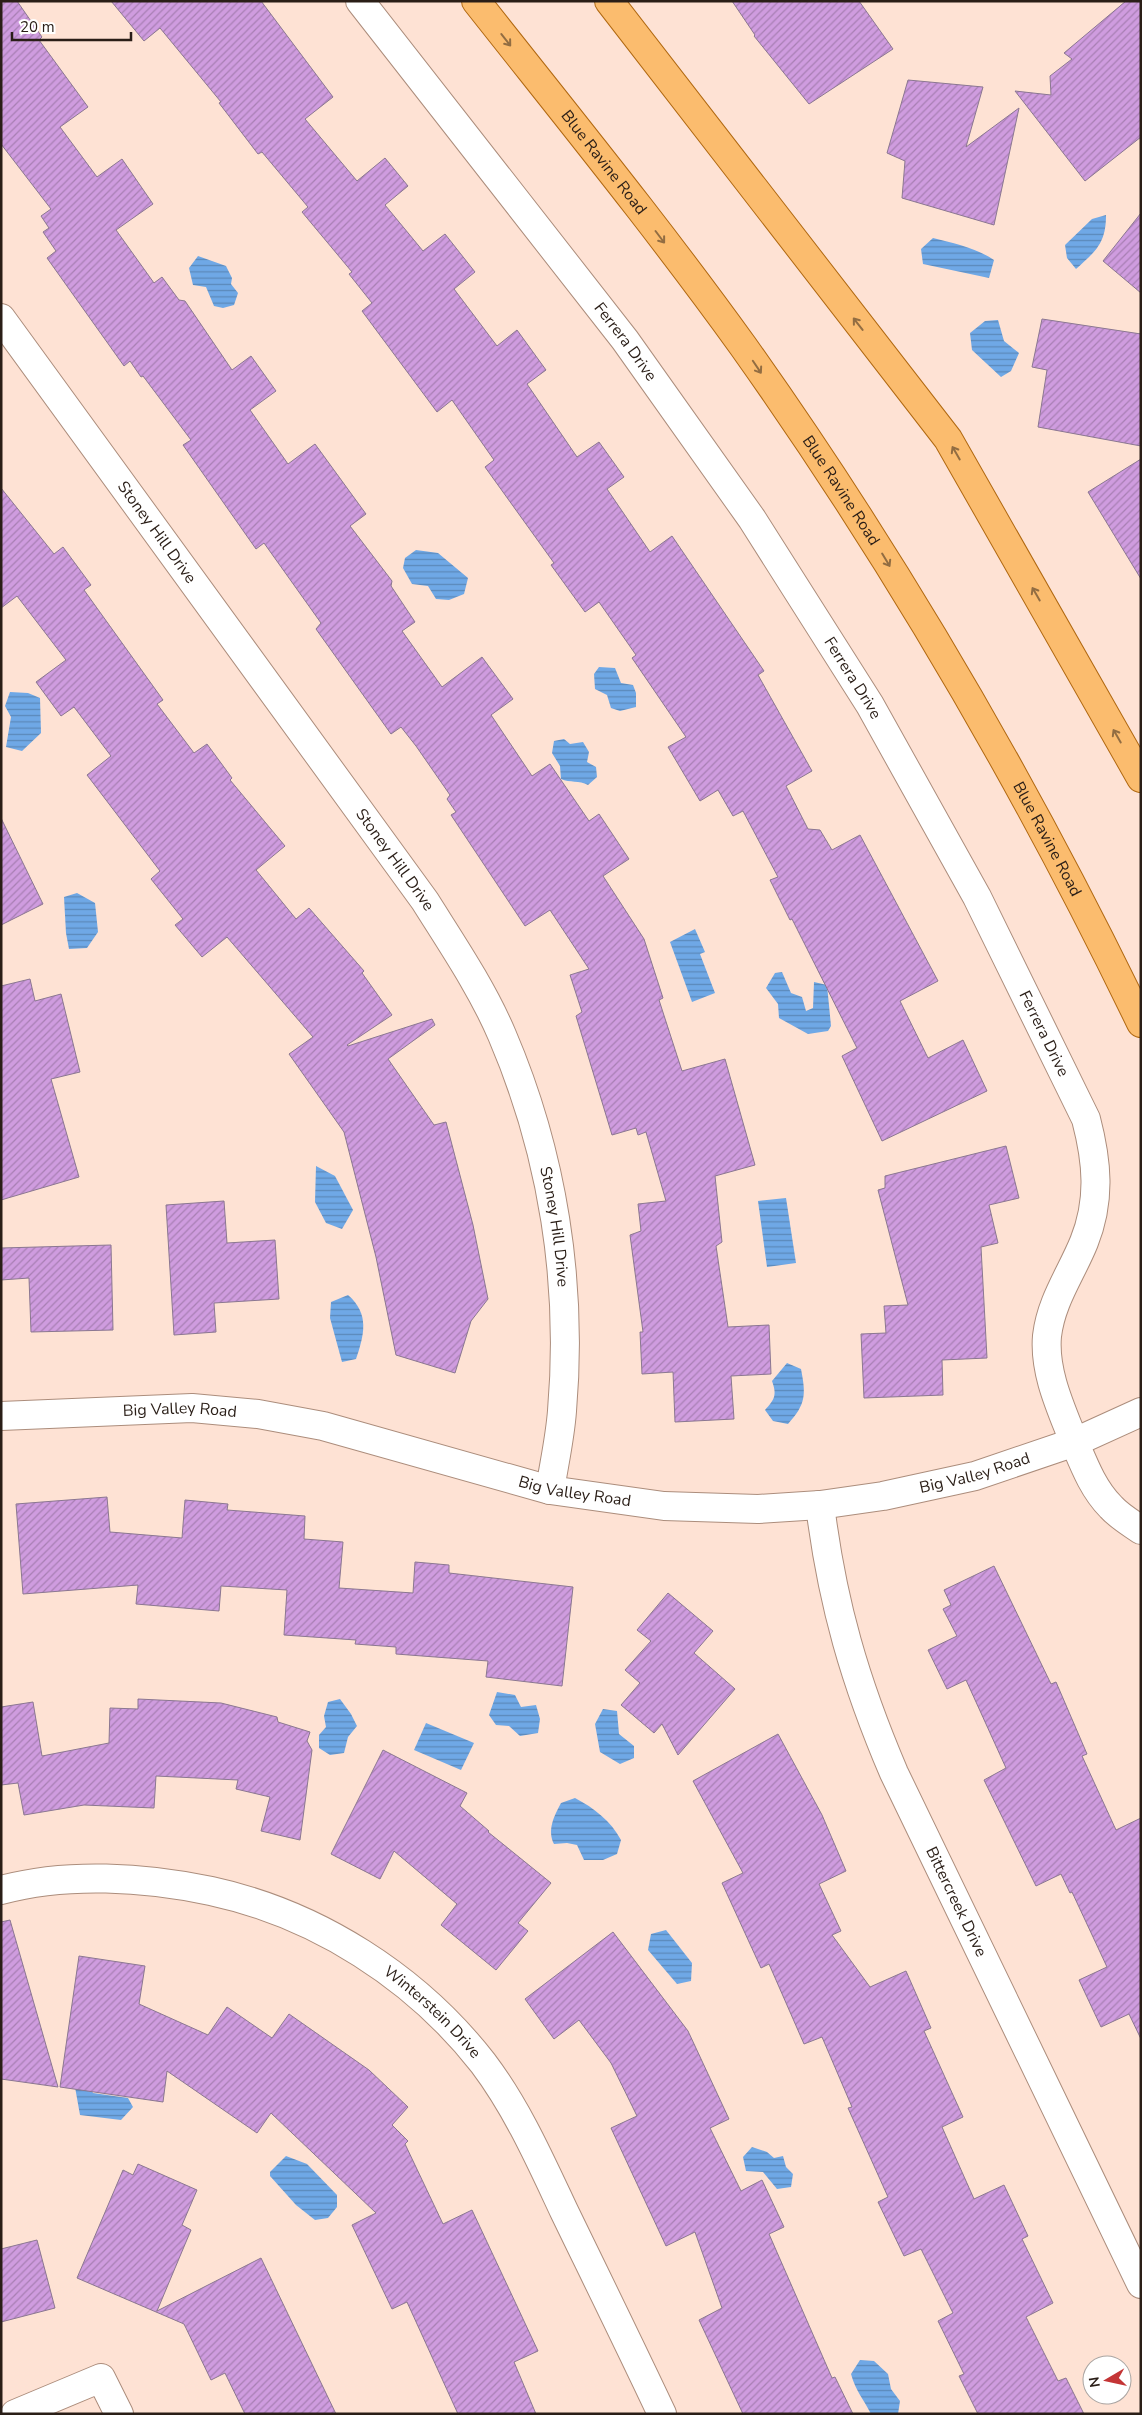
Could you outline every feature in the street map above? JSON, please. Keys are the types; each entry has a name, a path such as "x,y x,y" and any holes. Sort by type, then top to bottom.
{"main road":[{"name":"Blue Ravine Road","path":"476,1 636,204 742,346 869,532 986,723 1092,922 1141,1023"},
{"path":"609,1 948,439 1141,778"}],"street":[{"name":"Ferrera Drive","path":"360,1 625,340 752,519 870,705 977,897 1086,1119 1095,1154 1096,1190 1090,1225 1084,1243 1052,1309 1047,1337 1048,1366 1057,1398 1088,1474 1110,1507 1141,1530"},
{"name":"Stoney Hill Drive","path":"1,318 424,901 466,966 501,1034 530,1107 549,1182 562,1258 566,1335 562,1403 550,1490"},
{"name":"Big Valley Road","path":"1,1416 192,1408 258,1414 323,1426 550,1490 664,1506 758,1509 820,1505 883,1496 975,1476 1075,1442 1141,1412"},
{"name":"Bittercreek Drive","path":"820,1505 826,1560 844,1640 870,1718 894,1773 1141,2284"},
{"name":"Winterstein Drive","path":"1,1890 74,1879 140,1879 174,1883 239,1897 301,1920 331,1935 387,1971 439,2014 483,2063 520,2119 662,2414"},
{"path":"15,2414 101,2378 119,2414"}],"water":[{"path":"1106,215 1106,225 1102,240 1089,257 1076,269 1067,258 1065,245 1092,219"},
{"path":"933,238 972,249 994,260 989,278 923,264 921,249"},
{"path":"198,256 226,266 232,278 231,284 238,293 234,305 223,308 214,306 206,287 193,285 189,268"},
{"path":"998,320 1004,341 1019,353 1011,371 1001,377 972,350 970,333 985,321"},
{"path":"416,550 438,553 468,578 464,594 449,600 436,599 428,586 412,584 403,568 405,558"},
{"path":"599,667 615,668 621,683 633,685 636,693 636,707 620,711 611,708 607,695 595,689 594,674"},
{"path":"10,692 28,693 40,698 41,733 22,751 6,747 11,717 5,706"},
{"path":"564,739 570,744 583,742 589,752 587,762 596,767 597,777 588,785 561,779 560,766 552,753 554,741"},
{"path":"77,893 95,903 98,932 87,948 69,949 64,897"},
{"path":"695,929 705,952 700,954 715,993 692,1002 670,942"},
{"path":"782,972 791,993 802,997 806,1011 813,1008 814,982 827,985 831,1026 828,1031 808,1034 779,1018 778,1004 766,988 775,973"},
{"path":"316,1166 335,1176 353,1210 342,1229 326,1223 315,1202"},
{"path":"786,1198 796,1263 767,1267 758,1201"},
{"path":"348,1295 360,1310 363,1333 356,1359 342,1362 330,1318 331,1302"},
{"path":"787,1363 801,1369 804,1386 801,1405 788,1424 773,1421 765,1410 774,1397 772,1381"},
{"path":"497,1692 515,1695 521,1707 536,1705 540,1719 538,1733 520,1736 509,1726 496,1725 489,1715"},
{"path":"340,1699 357,1726 348,1737 344,1753 330,1755 319,1748 319,1735 326,1727 324,1716 328,1702"},
{"path":"603,1709 617,1711 619,1734 634,1746 634,1758 620,1764 600,1752 595,1724"},
{"path":"426,1723 474,1743 461,1770 414,1750"},
{"path":"575,1798 589,1806 607,1821 617,1833 621,1840 617,1854 603,1860 584,1860 577,1845 567,1843 554,1844 551,1828 556,1813 561,1803"},
{"path":"666,1930 692,1963 691,1981 677,1984 648,1950 651,1934"},
{"path":"82,2071 93,2093 128,2098 133,2107 121,2120 80,2115 75,2087"},
{"path":"752,2147 767,2152 774,2158 783,2156 786,2167 793,2174 791,2187 777,2189 763,2172 746,2171 743,2157"},
{"path":"286,2156 307,2164 337,2195 337,2207 328,2218 315,2220 296,2205 270,2176 270,2172"},
{"path":"860,2360 874,2361 888,2374 891,2389 900,2401 898,2414 871,2414 857,2390 851,2374"}],"building":[{"path":"1,1 17,1 42,37 39,40 88,107 60,127 97,177 122,159 153,204 116,230 154,283 162,277 179,300 185,301 232,370 251,356 276,391 250,410 288,464 315,444 366,514 350,526 392,581 391,586 415,622 402,631 442,687 482,657 513,699 491,715 532,776 550,764 589,821 599,814 629,859 603,876 644,939 663,998 659,1000 682,1071 725,1059 755,1165 715,1176 722,1242 716,1246 728,1327 769,1325 771,1374 731,1376 734,1419 675,1422 673,1372 642,1374 640,1332 643,1332 630,1235 641,1231 638,1204 666,1201 646,1132 638,1135 636,1128 612,1135 576,1016 582,1012 570,975 589,969 550,910 525,926 451,815 456,812 447,799 450,795 416,746 401,727 391,734 316,629 321,623 264,543 256,549 183,445 191,440 130,361 124,366 47,258 56,251 43,232 49,228 41,216 51,209 1,144"},
{"path":"111,1 261,1 333,97 305,119 357,181 385,158 408,186 385,205 423,251 445,234 475,272 454,289 497,346 517,330 546,370 527,384 577,457 599,442 624,477 607,489 650,552 672,536 764,671 758,675 812,771 786,786 808,829 820,830 832,850 860,835 938,981 900,1001 928,1058 963,1040 987,1091 882,1141 842,1056 857,1048 792,919 790,920 770,880 778,877 743,811 733,816 718,790 700,801 668,747 686,737 632,658 636,655 599,602 585,612 551,565 554,563 485,467 494,460 452,400 437,412 362,311 372,303 349,274 352,272 302,212 308,207 262,152 258,154 219,103 221,102 160,28 144,41"},
{"path":"732,1 859,1 893,49 809,104 754,36"},
{"path":"1126,1 1141,1 1141,137 1085,181 1015,91 1051,95 1050,76 1072,59 1064,53"},
{"path":"908,80 983,87 966,147 1019,108 994,225 902,198 905,161 887,153"},
{"path":"1141,213 1141,293 1103,261"},
{"path":"1042,319 1141,334 1141,446 1038,427 1047,370 1032,367"},
{"path":"1141,459 1141,579 1088,492"},
{"path":"1,488 54,554 63,547 91,585 84,590 163,700 157,704 194,753 207,744 232,778 230,780 285,846 256,870 296,919 309,908 364,971 362,973 392,1015 347,1045 432,1019 435,1025 388,1059 434,1125 446,1122 473,1225 488,1299 471,1321 455,1373 396,1355 376,1257 344,1132 289,1054 313,1037 227,937 202,957 175,925 183,919 151,879 160,871 87,775 111,756 74,707 61,716 36,682 66,660 17,596 1,608"},
{"path":"1,818 43,904 1,925"},
{"path":"30,979 35,1001 61,994 80,1072 51,1079 79,1177 1,1200 1,986"},
{"path":"1006,1146 1019,1198 989,1205 998,1243 981,1247 987,1358 942,1360 943,1395 864,1398 861,1334 886,1333 884,1306 908,1305 878,1190 885,1188 885,1176"},
{"path":"224,1201 227,1243 275,1240 279,1299 214,1303 216,1332 174,1335 166,1205"},
{"path":"111,1245 113,1330 31,1332 29,1278 1,1280 1,1248"},
{"path":"107,1497 110,1532 182,1538 185,1500 228,1504 227,1510 305,1516 304,1539 343,1542 339,1588 413,1593 415,1562 449,1565 449,1573 573,1587 562,1686 486,1677 488,1661 396,1654 396,1647 355,1644 356,1640 284,1635 287,1590 221,1586 219,1611 136,1604 138,1585 23,1594 16,1504"},
{"path":"994,1566 1051,1684 1056,1682 1087,1754 1082,1756 1116,1830 1141,1818 1141,2039 1129,2014 1101,2027 1079,1980 1107,1967 1072,1892 1070,1893 1061,1874 1036,1886 984,1780 1006,1768 966,1680 947,1689 928,1650 957,1636 943,1609 951,1605 944,1590"},
{"path":"668,1593 713,1631 694,1653 735,1689 678,1755 662,1724 654,1733 621,1705 640,1683 625,1670 651,1641 637,1630"},
{"path":"138,1699 221,1703 277,1717 278,1722 310,1732 307,1741 312,1750 300,1840 261,1831 270,1797 236,1789 238,1780 156,1776 154,1808 84,1805 24,1815 18,1783 1,1785 1,1707 33,1702 42,1756 109,1743 110,1708 138,1709"},
{"path":"778,1734 822,1815 846,1871 819,1884 841,1931 832,1935 870,1987 906,1971 931,2028 924,2031 963,2117 942,2127 974,2199 1004,2185 1028,2236 1022,2239 1053,2303 1026,2317 1058,2381 1066,2378 1084,2414 978,2414 959,2376 964,2374 938,2321 953,2313 921,2249 904,2256 878,2202 888,2197 848,2108 852,2107 822,2037 804,2044 769,1964 761,1968 722,1883 743,1873 693,1781"},
{"path":"383,1750 467,1793 460,1806 488,1832 551,1883 518,1923 528,1931 496,1970 441,1925 457,1904 394,1851 380,1879 331,1854"},
{"path":"10,1920 58,2087 1,2079 1,1922"},
{"path":"613,1932 688,2031 729,2119 710,2128 741,2191 762,2180 784,2227 769,2234 832,2378 835,2377 853,2414 743,2414 699,2320 722,2308 695,2232 666,2246 611,2128 637,2116 611,2063 579,2020 554,2039 525,1999"},
{"path":"79,1956 145,1966 139,2004 208,2035 227,2007 272,2038 289,2014 369,2070 408,2107 392,2125 408,2141 405,2144 443,2224 472,2210 538,2351 514,2362 536,2414 458,2414 407,2302 392,2309 352,2225 376,2213 271,2113 257,2133 167,2071 163,2102 60,2087"},
{"path":"138,2164 197,2190 182,2225 191,2230 157,2311 261,2258 336,2414 245,2414 225,2373 211,2380 184,2324 77,2278 123,2170 133,2175"},
{"path":"37,2240 55,2308 1,2322 1,2249"}]}
